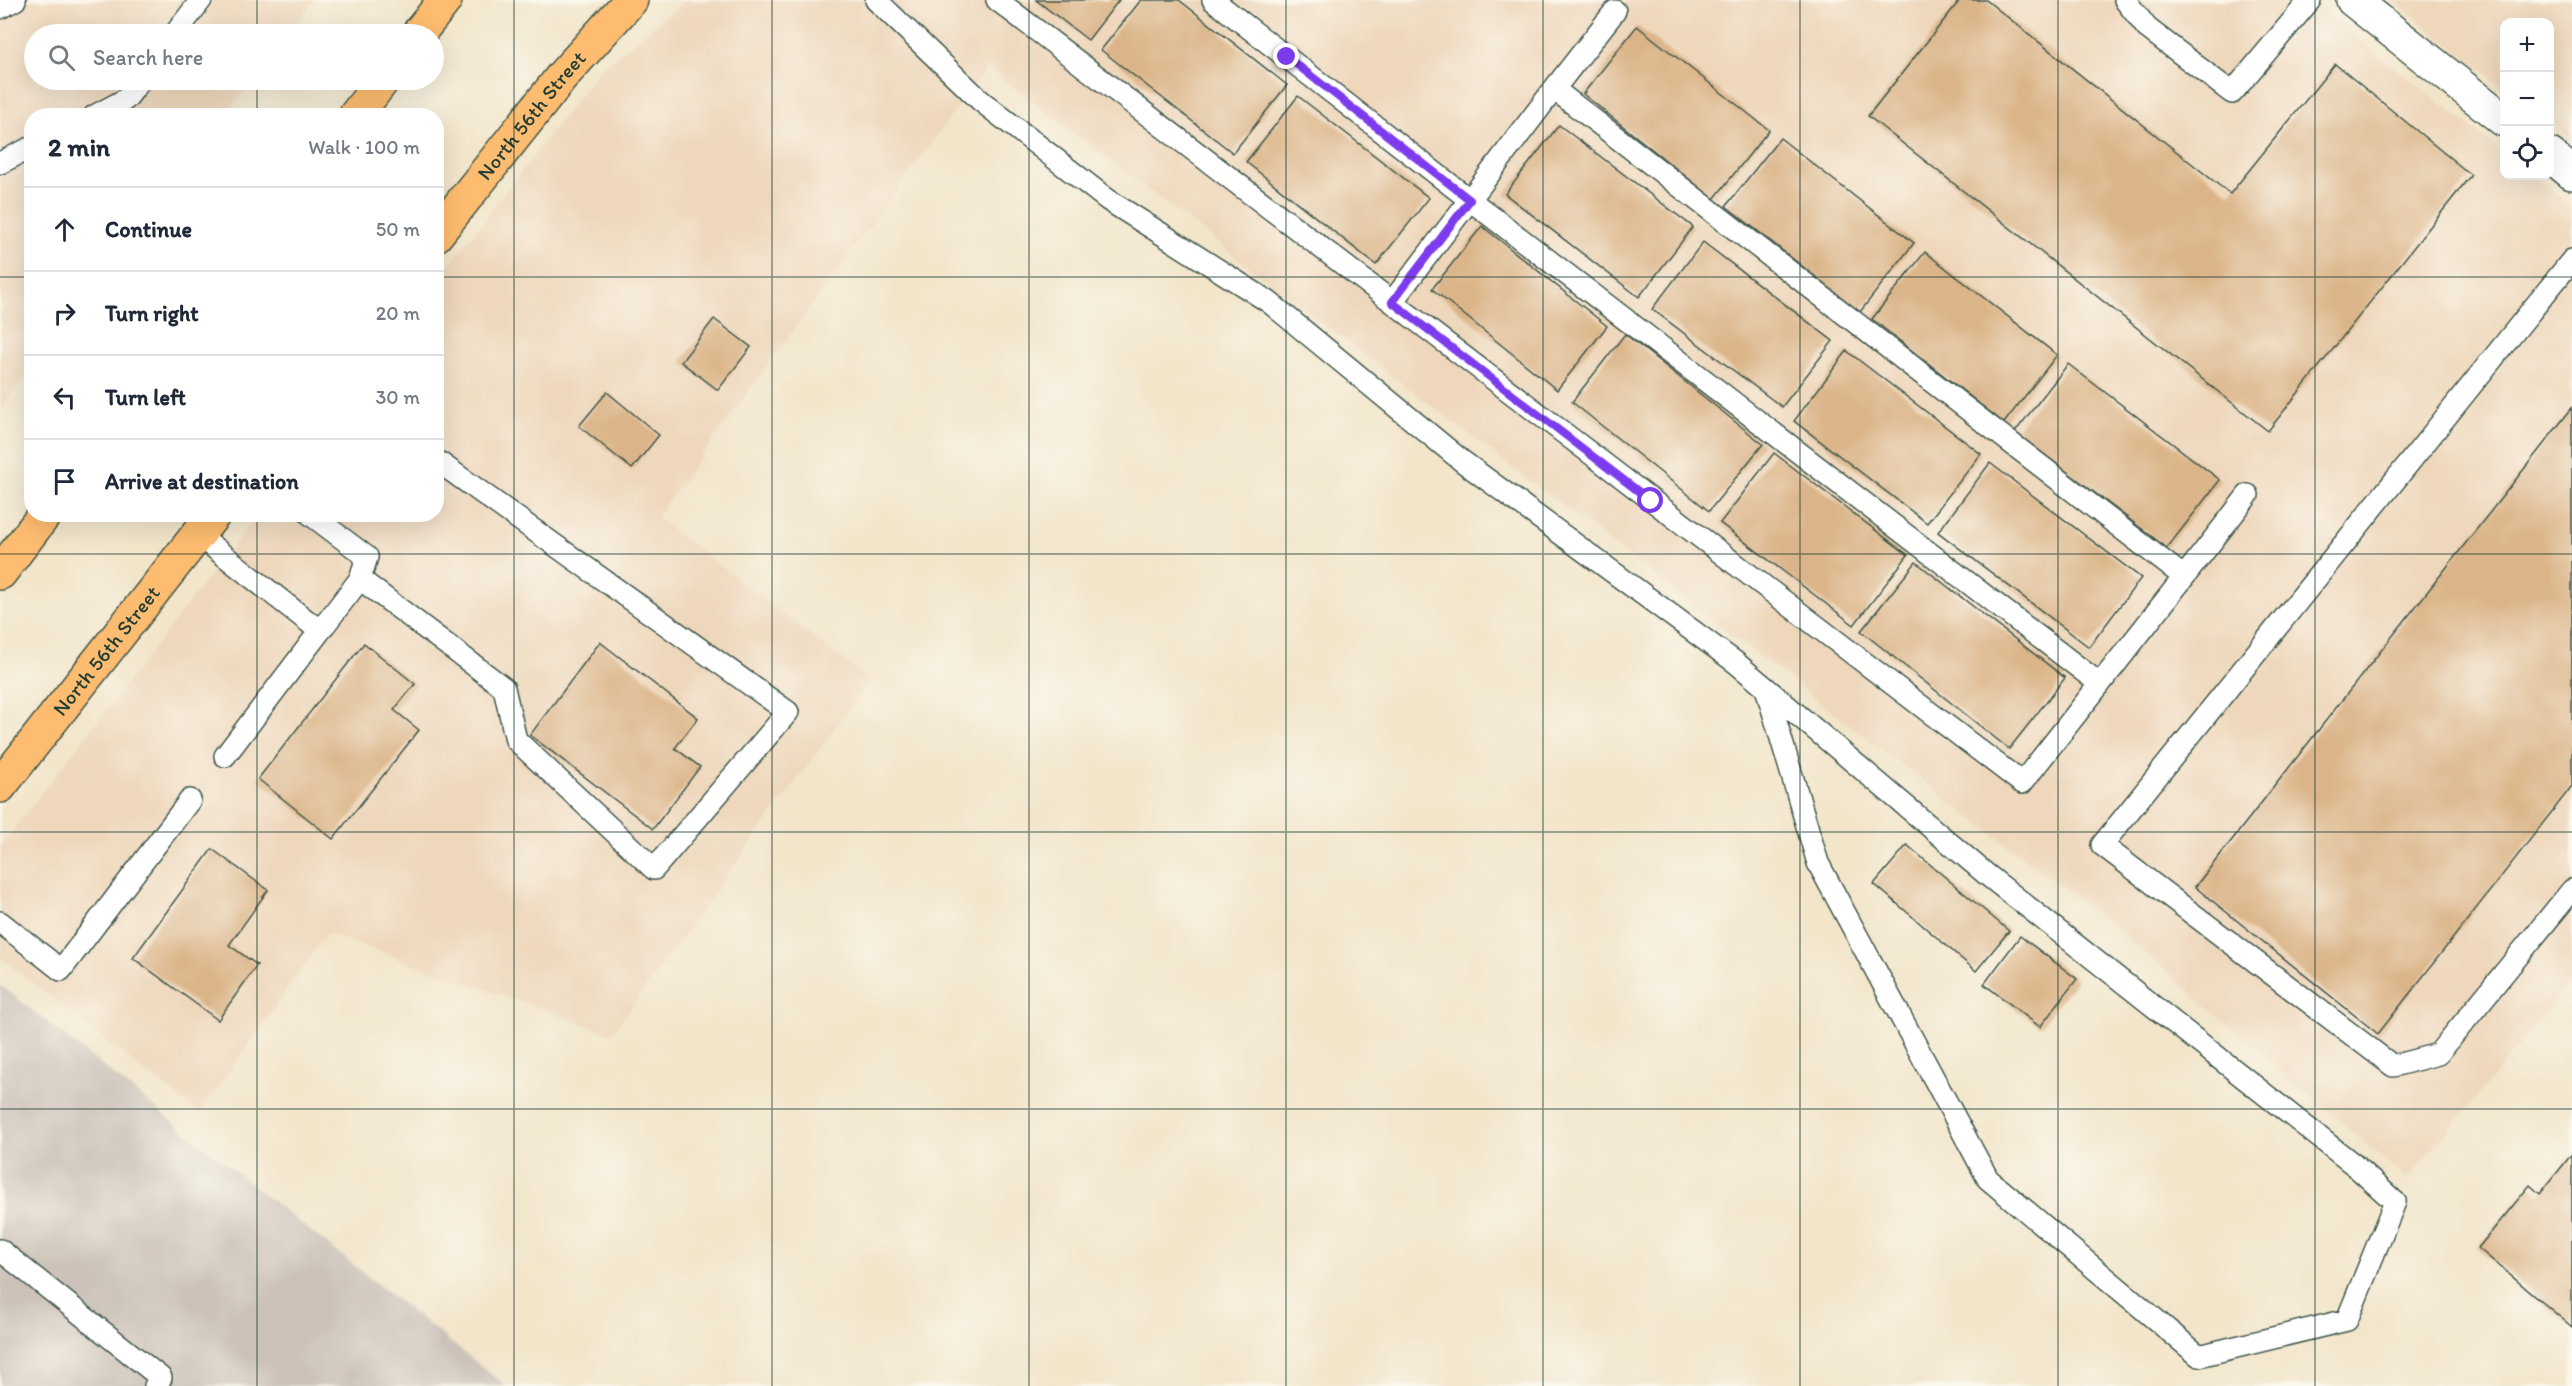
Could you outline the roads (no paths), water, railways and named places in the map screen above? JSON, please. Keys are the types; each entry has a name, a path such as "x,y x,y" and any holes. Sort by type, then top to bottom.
{"main road":[{"path":"426,24 445,0"},
{"name":"North 56th Street","path":"444,225 564,74 631,0"},
{"path":"361,108 375,90"},
{"path":"0,573 39,522"},
{"name":"North 56th Street","path":"0,786 206,525"}],"street":[{"path":"2353,0 2500,116"},
{"path":"2554,159 2572,173"}],"lane":[{"path":"0,8 15,0"},
{"path":"183,24 201,0"},
{"path":"876,0 981,101 1108,200 1269,302 1462,461 1734,662 1766,688 1986,874 2353,1164 2395,1202 2347,1320 2199,1356 1988,1179 1818,863 1766,688"},
{"path":"997,0 2022,783 2248,495"},
{"path":"1213,0 2100,684"},
{"path":"2125,0 2147,28 2232,93 2310,0"},
{"path":"1392,302 1615,11"},
{"path":"1554,89 2184,577"},
{"path":"109,108 126,99 133,90"},
{"path":"0,164 24,151"},
{"path":"2572,260 2102,845 2393,1066 2438,1054 2572,890"},
{"path":"360,579 504,688 516,740 654,869 788,712 444,466"},
{"path":"225,756 360,579 367,557 321,522"},
{"path":"206,525 320,631"},
{"path":"0,922 61,970 190,800"},
{"path":"0,1250 161,1378 155,1386"}]}
